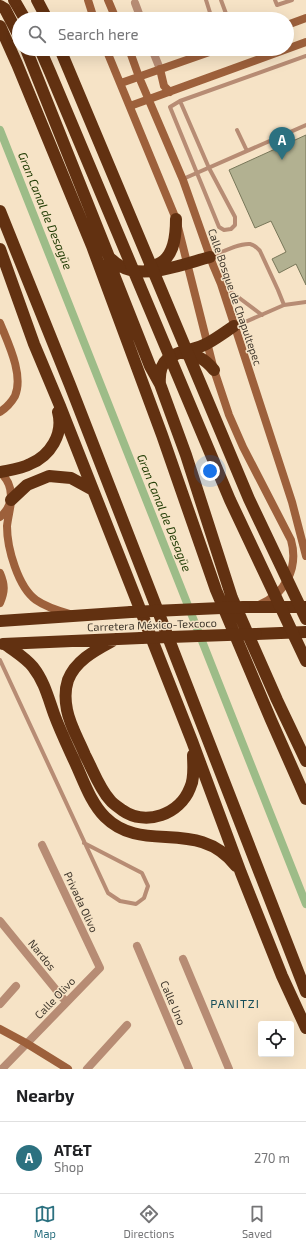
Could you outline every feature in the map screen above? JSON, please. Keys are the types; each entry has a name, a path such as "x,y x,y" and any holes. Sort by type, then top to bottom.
{"highway":[{"path":"14,0 21,12"},
{"path":"37,0 43,12"},
{"path":"0,6 5,9 12,22"},
{"path":"0,26 12,53"},
{"path":"13,56 92,246 162,434 216,590 306,799"},
{"path":"29,56 109,257 114,275 145,352 160,384 186,455 232,598 306,761"},
{"path":"43,56 230,500 306,661"},
{"path":"63,56 250,499 306,619"},
{"path":"0,211 70,385 306,992"},
{"path":"142,272 163,261 168,255 176,233 176,219"},
{"path":"0,249 34,344 192,742 241,873 282,976 306,1028"},
{"path":"109,257 118,264 130,270 142,272 166,269 210,257"},
{"path":"160,384 162,366 169,358 177,353 208,344 234,326"},
{"path":"177,353 199,357 214,370"},
{"path":"0,472 17,469 36,462 55,442 59,432 60,422 50,384"},
{"path":"11,501 27,484 49,476 71,478 93,490"},
{"name":"Carretera México-Texcoco","path":"0,621 131,612 248,607 306,607"},
{"name":"Carretera México-Texcoco","path":"2,644 256,634 304,634"},
{"path":"116,639 86,657 75,668 68,680 66,694 67,710 72,725 101,789 110,801 123,811 136,816 151,818 165,814 177,807 191,787 194,771 192,742"},
{"path":"2,644 32,665 41,678 62,735 89,792 104,816 114,824 128,831 142,835 183,838 212,845 231,860 241,873"}],"main road":[{"path":"88,0 92,12"},
{"path":"108,0 113,12"},
{"path":"294,22 306,18"},
{"path":"294,46 306,42"},
{"path":"109,56 176,219 214,370 229,415 243,447 291,540 294,554 293,567 288,579 276,595 264,602 248,607"},
{"name":"Calle Bosque de Chapultepec","path":"132,56 148,99 183,180 210,257 222,284 234,326 292,502 306,556"},
{"path":"121,83 198,56"},
{"path":"130,106 268,56"},
{"path":"160,69 164,86 170,92"},
{"path":"0,323 14,361 17,376 17,387 15,396 0,412"},
{"path":"0,472 9,483 11,492 7,527 10,547 16,568 25,587 31,596 39,602 60,611 77,615"},
{"path":"0,517 7,510 11,501"},
{"path":"0,573 4,583 3,597 0,604"},
{"path":"0,1029 68,1069"}],"street":[{"path":"135,2 139,12"},
{"path":"155,56 160,69"},
{"name":"Privada Olivo","path":"42,845 100,968"},
{"name":"Nardos","path":"0,921 66,1002"},
{"name":"Calle Uno","path":"137,946 190,1069"},
{"path":"183,959 229,1069"},
{"name":"Calle Olivo","path":"2,1069 100,968"},
{"path":"0,1004 16,986"},
{"path":"87,1069 127,1025"}],"lane":[{"path":"206,0 210,12"},
{"path":"221,0 225,12"},
{"path":"275,0 277,5 292,0"},
{"path":"180,101 209,168 235,217 235,225 231,229 224,230 219,227 170,110 171,106 180,101 306,56"},
{"path":"183,180 306,124"},
{"path":"237,130 247,151"},
{"path":"210,257 232,248 250,244 256,246 260,251 284,305"},
{"path":"222,284 262,315"},
{"path":"234,326 284,305 306,302"},
{"path":"0,660 84,843 108,893 120,901 136,904 144,898 148,886 142,873 84,843"}],"building":[{"path":"306,135 306,285 296,264 279,273 272,259 286,252 271,221 255,228 229,170"}],"waterway":[{"name":"Gran Canal de Desagüe","path":"0,130 306,904"}],"place":[{"name":"AT&T","path":"282,160"}],"district":[{"name":"PANITZI","path":"235,1004"}]}
